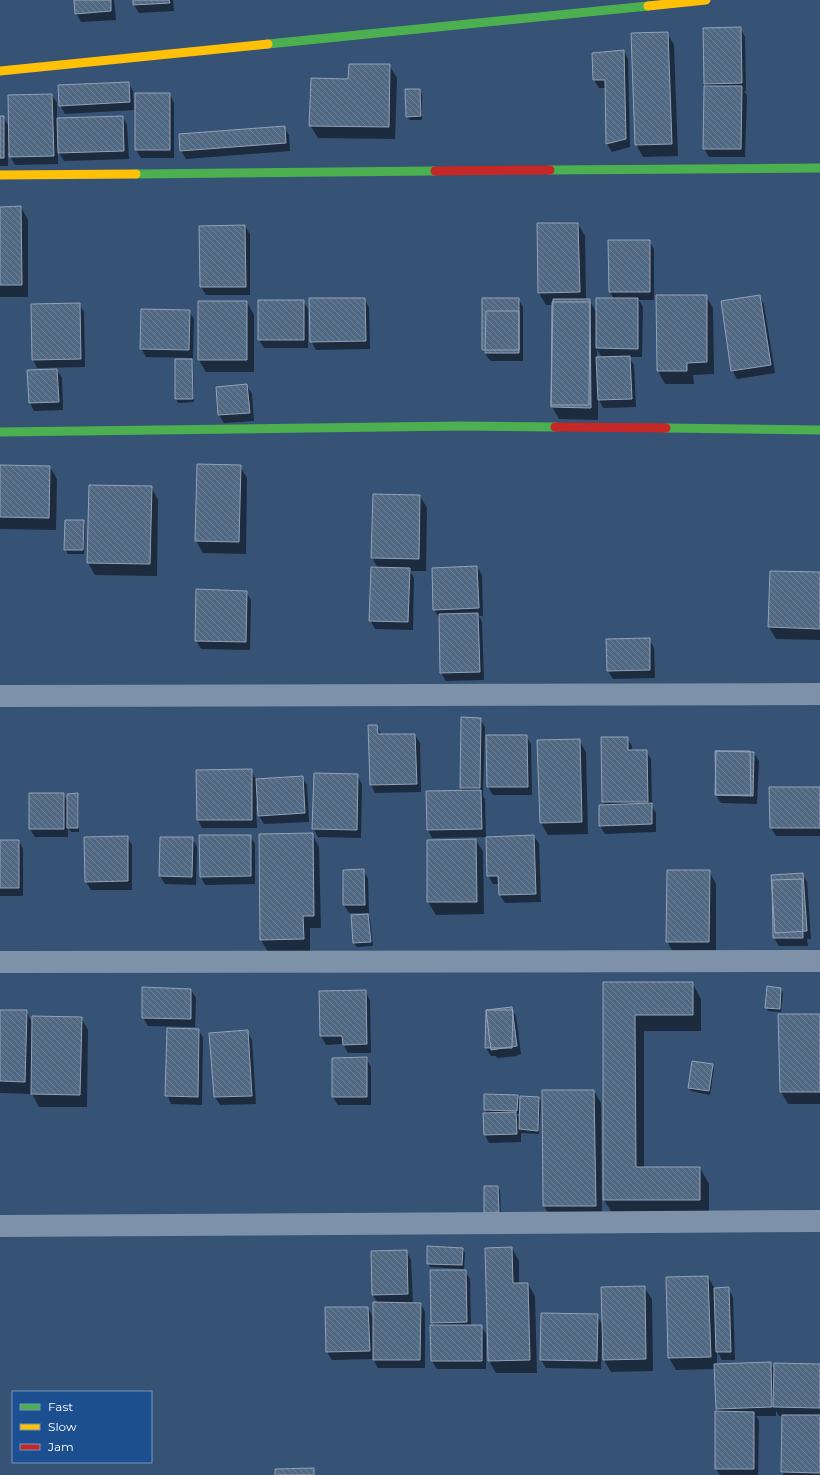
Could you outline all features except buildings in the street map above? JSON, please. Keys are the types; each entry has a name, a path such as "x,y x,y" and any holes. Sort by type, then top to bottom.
{"street":[{"path":"0,71 706,0"},
{"path":"0,175 820,168"},
{"path":"0,432 461,426 820,430"},
{"path":"0,696 820,694"},
{"path":"0,962 820,961"},
{"path":"0,1226 820,1221"}],"traffic: fast":[{"path":"268,44 648,6"},
{"path":"550,170 820,168"},
{"path":"136,174 435,171"},
{"path":"0,432 461,426 555,427"},
{"path":"666,428 820,430"}],"traffic: slow":[{"path":"648,6 706,0"},
{"path":"0,71 268,44"},
{"path":"0,175 136,174"}],"traffic: jam":[{"path":"435,171 550,170"},
{"path":"555,427 666,428"}]}
